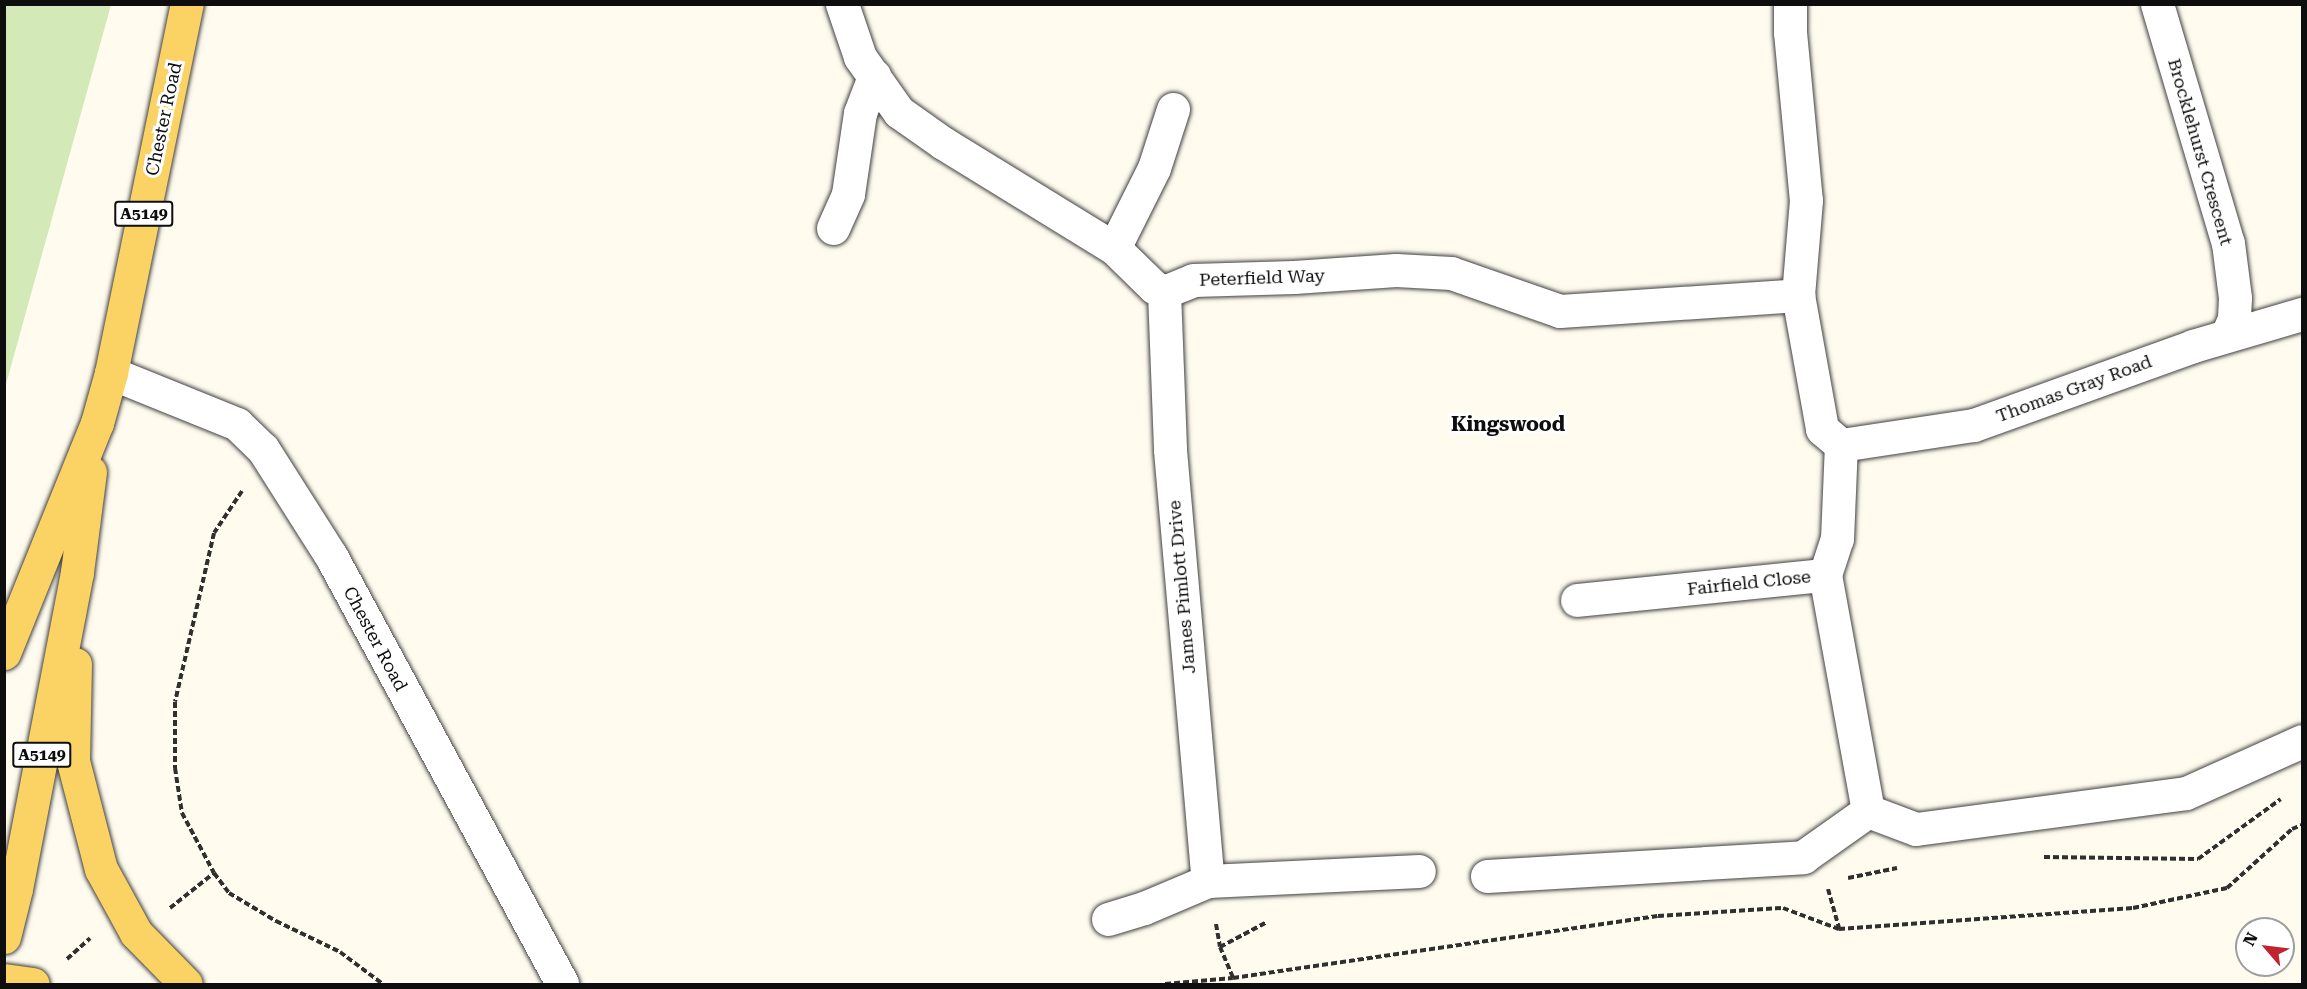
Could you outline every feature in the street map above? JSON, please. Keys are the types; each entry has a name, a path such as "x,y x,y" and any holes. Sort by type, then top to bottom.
{"main road":[{"name":"Chester Road","path":"4,652 97,423 111,374 187,4"},
{"name":"Chester Road","path":"4,937 16,889 77,572 97,423"},
{"path":"77,572 73,760 101,869 136,933 186,984"},
{"path":"4,980 33,984"}],"street":[{"path":"842,4 860,57 899,112 1114,248 1154,287 1164,292"},
{"path":"1790,4 1790,32 1806,200 1798,295 1822,429 1841,445 1837,538 1825,575"},
{"name":"Brocklehurst Crescent","path":"2157,4 2228,243 2235,308 2228,335"},
{"path":"833,228 848,194 860,113 874,75"},
{"path":"1114,248 1154,168 1173,109"},
{"name":"Peterfield Way","path":"1164,292 1193,279 1294,277 1396,270 1451,273 1560,311 1798,295"},
{"name":"James Pimlott Drive","path":"1164,292 1170,450 1208,881"},
{"name":"Thomas Gray Road","path":"1841,445 1974,425 2228,335 2302,314"},
{"name":"Chester Road","path":"111,374 237,424 263,449 331,556 562,984"},
{"name":"Fairfield Close","path":"1577,600 1825,575 1868,811"},
{"path":"1487,876 1803,857 1868,811 1916,829 2186,793 2302,741"},
{"path":"1108,919 1144,908 1208,881 1419,871"}],"path":[{"path":"263,449 241,492 214,533 175,702 175,768 182,813 214,873 229,893 276,921 340,952 383,984"},
{"path":"1165,984 1233,978 1658,916 1783,908 1839,928 2133,908 2227,888 2292,829 2302,825"},
{"path":"168,909 214,873"},
{"path":"1208,881 1220,947 1233,978"},
{"path":"1826,883 1839,928"},
{"path":"62,965 92,936"}],"green space":[{"path":"4,5 111,5 5,388"}],"district":[{"name":"Kingswood","path":"1508,424"}]}
